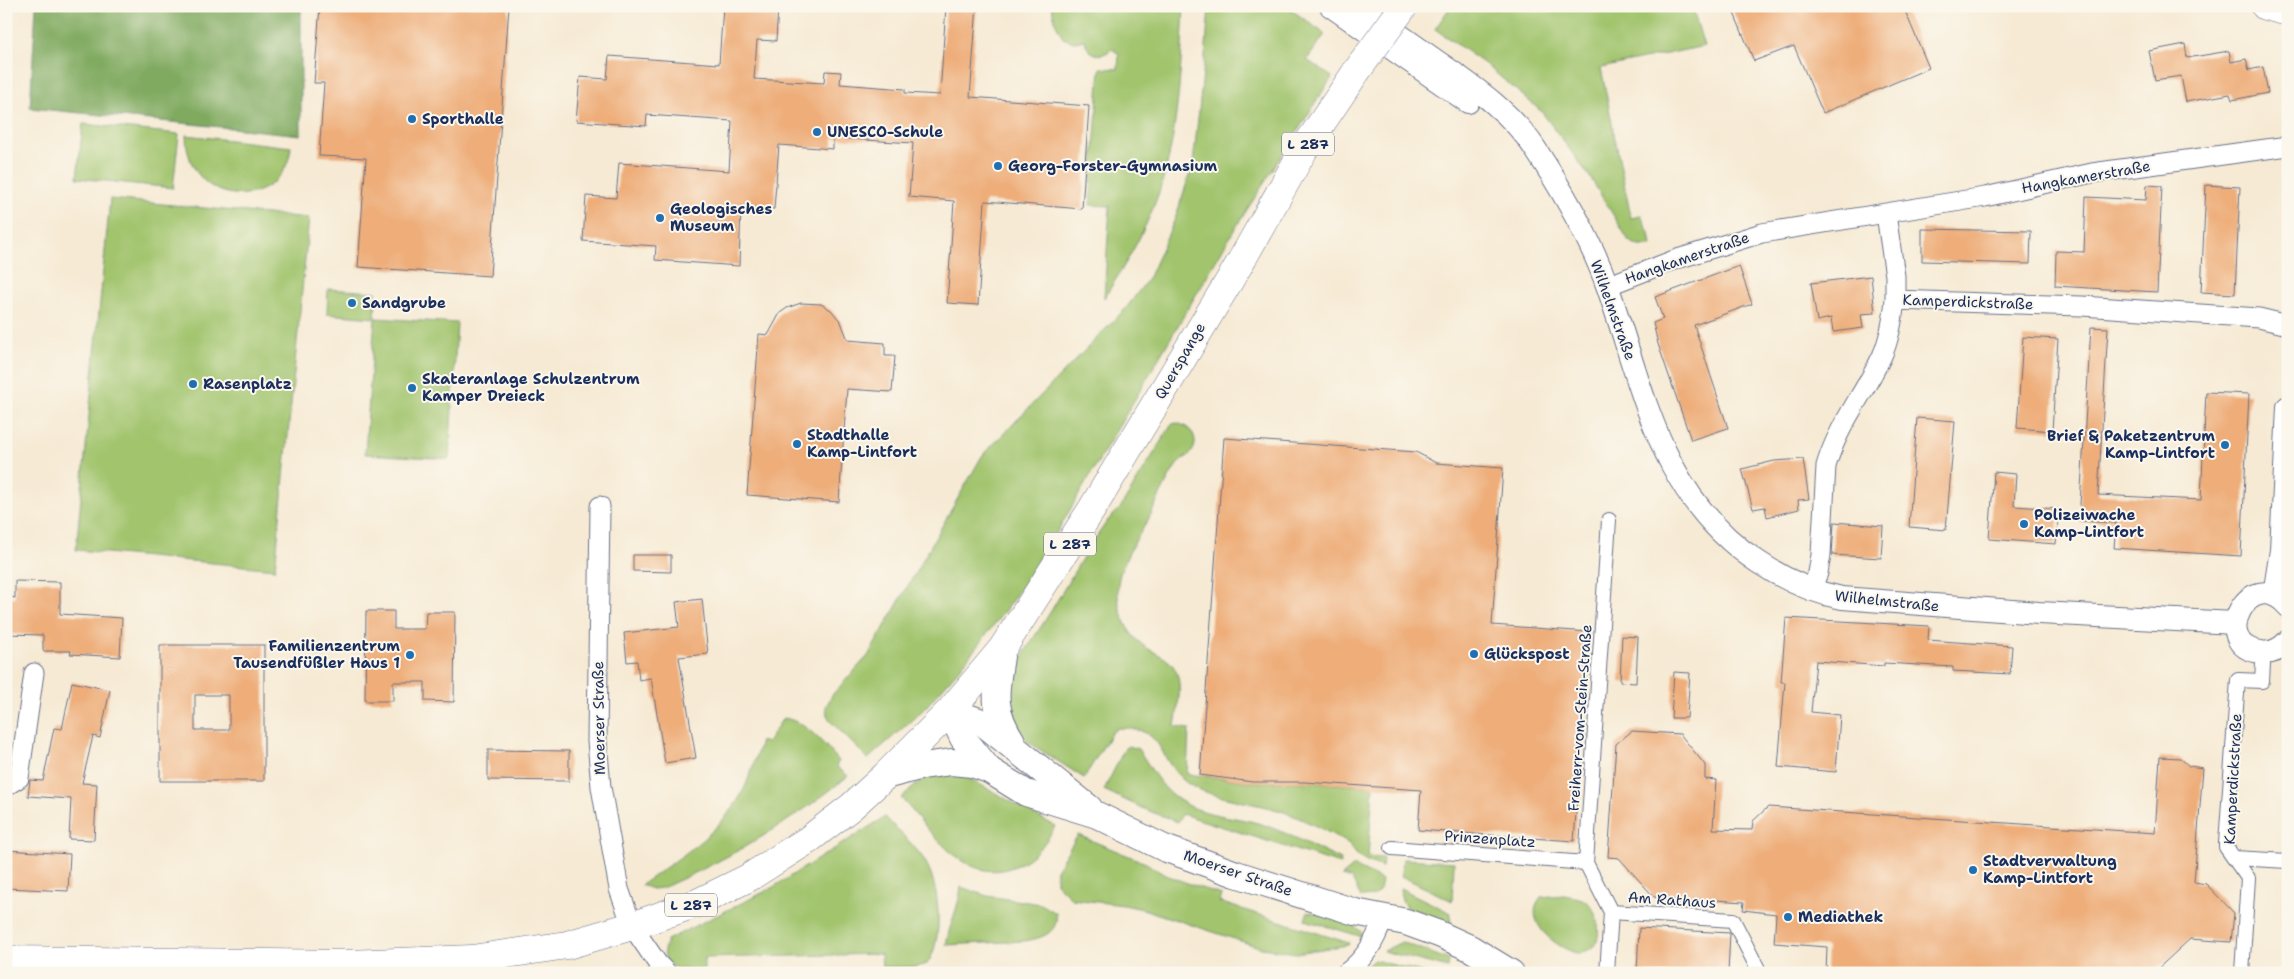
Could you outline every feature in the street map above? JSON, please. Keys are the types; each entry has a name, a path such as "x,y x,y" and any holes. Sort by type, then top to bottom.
{"main road":[{"name":"Querspange","path":"950,711 1002,649 1092,509 1240,263 1306,146 1404,6"},
{"path":"2265,6 2288,12"},
{"name":"Moerser Straße","path":"1002,649 996,708 1001,723 1018,750"},
{"name":"Moerser Straße","path":"950,711 982,722 1098,815"},
{"name":"Moerser Straße","path":"950,711 963,738 989,770"},
{"name":"Moerser Straße","path":"6,960 348,968 472,960 567,945 632,926 697,903 748,878 808,840 851,806 885,776 950,711"},
{"name":"Moerser Straße","path":"885,776 923,766 951,762 972,764 989,770 1026,793 1098,815 1164,848 1227,871 1355,912 1406,922 1439,934 1470,948 1511,973"},
{"name":"Moerser Straße","path":"1383,919 1404,933 1452,952 1491,973"}],"street":[{"name":"Wilhelmstraße","path":"1331,6 1472,105 1548,172"},
{"name":"Wilhelmstraße","path":"1360,6 1494,103 1524,132 1570,206 1607,286 1655,428 1675,474 1706,518 1738,549 1791,582 1811,590 1842,598 1870,602 2039,613 2235,623"},
{"name":"Hangkamerstraße","path":"1607,286 1674,260 1762,233 1985,197 2092,173 2288,146"},
{"path":"1886,214 1892,246 1895,300"},
{"name":"Kamperdickstraße","path":"1811,590 1819,565 1826,466 1830,452 1846,418 1882,356 1889,336 1895,300 2082,306 2259,318 2288,325"},
{"path":"2288,408 2281,550 2281,601 2258,595 2247,600 2239,608 2235,623 2237,634 2242,643 2257,652 2268,653 2277,650 2288,641"},
{"name":"Moerser Straße","path":"600,506 596,741 601,787 617,880 632,926 658,964 667,973"},
{"name":"Freiherr-vom-Stein-Straße","path":"1586,863 1610,520"},
{"name":"Kamperdickstraße","path":"2242,973 2248,878 2226,847 2238,680 2262,681 2263,664"},
{"path":"6,786 19,778 34,673"},
{"name":"Prinzenplatz","path":"1392,848 1586,863"},
{"path":"2234,858 2288,862"},
{"path":"1586,863 1611,912 1607,973"},
{"name":"Am Rathaus","path":"1611,912 1733,920 1760,973"},
{"path":"1346,973 1359,962 1372,944 1383,919"}],"green space":[{"path":"36,6 301,6 301,135 30,108"},
{"path":"1052,6 1184,6 1177,106 1163,181 1150,216 1138,240 1104,298 1110,206 1090,205 1100,68 1118,69 1119,54 1112,49 1103,54 1095,54 1086,45 1085,40 1074,42 1063,38 1055,22"},
{"path":"1209,6 1286,6 1325,34 1307,60 1332,77 1231,235 1040,561 961,667 924,709 868,759 831,722 827,715 826,707 832,695 868,656 982,456 1127,307 1148,279 1175,219 1193,164"},
{"path":"1451,6 1692,6 1704,46 1601,68 1631,218 1641,216 1649,233 1651,246 1639,246 1629,241 1590,177 1541,111 1485,64 1435,29"},
{"path":"83,124 179,134 173,188 77,178"},
{"path":"186,135 291,147 285,168 272,183 255,192 237,194 218,190 202,178 191,160"},
{"name":"Rasenplatz","path":"110,199 309,218 275,569 76,550"},
{"name":"Sandgrube","path":"328,289 376,292 375,318 327,314"},
{"name":"Skateranlage Schulzentrum Kamper Dreieck","path":"375,318 457,323 449,459 365,454"},
{"path":"1177,423 1192,433 1195,440 1194,448 1176,466 1129,553 1120,574 1118,594 1122,614 1130,632 1144,646 1170,662 1176,671 1179,691 1175,727 1189,729 1187,774 1253,782 1305,782 1373,787 1368,857 1383,858 1382,867 1358,856 1346,842 1292,815 1197,789 1177,774 1159,746 1145,733 1134,729 1118,728 1112,732 1084,778 1028,742 1016,730 1006,706 1010,675 1086,552 1108,520 1119,510 1172,424"},
{"path":"783,718 799,723 814,735 839,761 836,766 848,776 805,809 736,852 662,888 652,889 641,885 696,845 721,822 741,795 761,741 767,743"},
{"path":"1129,746 1138,749 1169,792 1185,804 1217,815 1261,824 1292,836 1341,860 1340,864 1182,814 1178,822 1144,809 1104,790 1125,748"},
{"path":"933,775 963,775 1055,826 1039,850 1016,866 990,871 977,868 963,861 946,848 901,798 922,780"},
{"path":"885,817 923,857 931,873 937,899 938,928 936,942 927,964 916,967 882,967 881,954 704,958 704,970 677,969 666,962 664,950 667,940 770,889"},
{"path":"1078,835 1146,863 1165,875 1221,895 1219,902 1349,943 1348,945 1296,953 1262,948 1143,909 1072,899 1056,883 1056,870"},
{"path":"1403,859 1454,862 1452,901 1401,876"},
{"path":"1354,866 1382,880 1380,890 1374,896 1361,897 1352,879 1342,876"},
{"path":"961,887 987,896 1041,904 1056,913 1055,925 1052,930 1043,936 1025,941 946,945"},
{"path":"1400,888 1451,913 1450,931 1424,921 1410,912 1401,898"},
{"path":"1564,895 1585,900 1594,910 1598,923 1597,942 1594,946 1580,954 1552,940 1538,925 1535,916 1536,906 1541,897"},
{"path":"1308,911 1349,923 1361,932 1363,937 1305,920"},
{"path":"1402,942 1449,960 1448,968 1383,951"},
{"path":"1374,960 1426,973 1358,973"}],"building":[{"name":"Sporthalle","path":"320,6 509,6 490,276 358,267 366,158 319,156 324,83 314,83"},
{"path":"723,6 778,6 776,41 757,40 754,79 824,83 825,71 841,72 840,84 905,89 905,93 940,95 946,6 977,6 970,97 1089,106 1082,209 985,201 978,305 947,303 954,201 909,197 913,143 833,138 833,149 779,145 774,209 741,206 739,266 655,260 656,246 583,241 586,196 616,198 619,163 729,171 732,121 647,115 646,126 576,121 580,77 607,79 609,56 719,64"},
{"path":"1731,6 1903,6 1929,68 1823,113 1794,46 1754,61"},
{"path":"2185,44 2187,58 2229,51 2231,62 2246,59 2249,70 2263,67 2268,93 2232,100 2230,94 2186,102 2181,76 2155,80 2149,51"},
{"path":"2147,185 2162,186 2157,292 2055,286 2056,251 2084,252 2086,197 2146,200"},
{"path":"2206,185 2240,187 2235,294 2201,292"},
{"path":"1922,229 2031,231 2030,264 1922,261"},
{"path":"1739,266 1752,304 1694,325 1728,428 1691,440 1658,344 1653,323 1663,319 1655,297"},
{"path":"1871,276 1875,313 1861,314 1863,328 1833,332 1831,318 1817,321 1811,283"},
{"name":"Stadthalle Kamp-Lintfort","path":"801,303 821,304 831,310 841,322 848,340 885,343 885,356 895,356 892,392 847,389 839,502 747,495 759,334 768,335 780,313 787,308"},
{"name":"Brief & Paketzentrum Kamp-Lintfort","path":"2091,327 2108,328 2098,495 2201,500 2206,392 2249,394 2241,556 2114,548 2116,523 2079,521"},
{"path":"2023,337 2058,339 2052,431 2017,428"},
{"path":"1917,418 1955,421 1946,530 1909,527"},
{"path":"1224,438 1416,452 1436,463 1503,468 1492,625 1589,632 1574,841 1418,830 1421,790 1305,782 1253,782 1200,775"},
{"path":"1803,459 1809,499 1798,500 1799,509 1767,517 1765,507 1753,509 1742,469 1774,461"},
{"name":"Polizeiwache Kamp-Lintfort","path":"1994,472 2016,474 2014,506 2059,509 2056,544 1989,539"},
{"path":"1834,522 1883,526 1881,558 1832,555"},
{"path":"633,555 671,555 671,572 633,571"},
{"path":"15,581 60,582 60,614 122,618 120,657 70,654 71,651 43,651 43,635 6,634 6,596 15,598"},
{"path":"702,599 708,654 679,657 696,758 665,763 651,678 639,680 637,661 627,662 624,633 679,627 676,602"},
{"name":"Familienzentrum Tausendfüßler Haus 1","path":"366,611 394,611 394,629 425,629 426,612 455,612 454,702 425,701 425,682 393,682 393,701 365,701"},
{"path":"1786,618 1929,626 1928,640 2012,646 2010,674 1953,671 1953,667 1884,663 1884,666 1816,661 1811,712 1840,715 1836,772 1778,767 1785,682 1781,682"},
{"path":"1622,636 1638,637 1636,683 1620,682"},
{"path":"160,645 264,645 264,781 160,781","holes":["195,695 229,695 229,730 195,730"]},
{"path":"1674,672 1690,673 1687,718 1671,718"},
{"path":"72,682 110,690 100,738 93,736 82,783 97,784 94,840 69,839 71,799 28,796 30,780 43,781 54,728 62,729"},
{"name":"Stadtverwaltung Kamp-Lintfort","path":"1632,731 1680,734 1705,765 1705,779 1716,780 1713,829 1752,830 1753,821 1768,807 2155,833 2160,757 2180,758 2189,766 2203,768 2194,882 2206,884 2234,913 2231,942 2190,939 2153,973 1826,973 1827,947 1774,943 1776,914 1743,910 1744,902 1701,899 1697,903 1654,897 1619,858 1608,857 1616,744"},
{"path":"488,750 569,751 569,781 488,780"},
{"path":"6,850 70,854 68,891 6,888"},
{"path":"1639,928 1730,933 1728,973 1637,973"}],"place":[{"name":"Sporthalle","path":"412,119"},
{"name":"UNESCO-Schule","path":"817,132"},
{"name":"Georg-Forster-Gymnasium","path":"998,166"},
{"name":"Geologisches Museum","path":"660,218"},
{"name":"Sandgrube","path":"352,303"},
{"name":"Rasenplatz","path":"193,384"},
{"name":"Skateranlage Schulzentrum Kamper Dreieck","path":"412,388"},
{"name":"Stadthalle Kamp-Lintfort","path":"797,444"},
{"name":"Brief & Paketzentrum Kamp-Lintfort","path":"2225,445"},
{"name":"Polizeiwache Kamp-Lintfort","path":"2024,524"},
{"name":"Glückspost","path":"1474,654"},
{"name":"Familienzentrum Tausendfüßler Haus 1","path":"410,655"},
{"name":"Stadtverwaltung Kamp-Lintfort","path":"1973,870"},
{"name":"Mediathek","path":"1788,917"}]}
